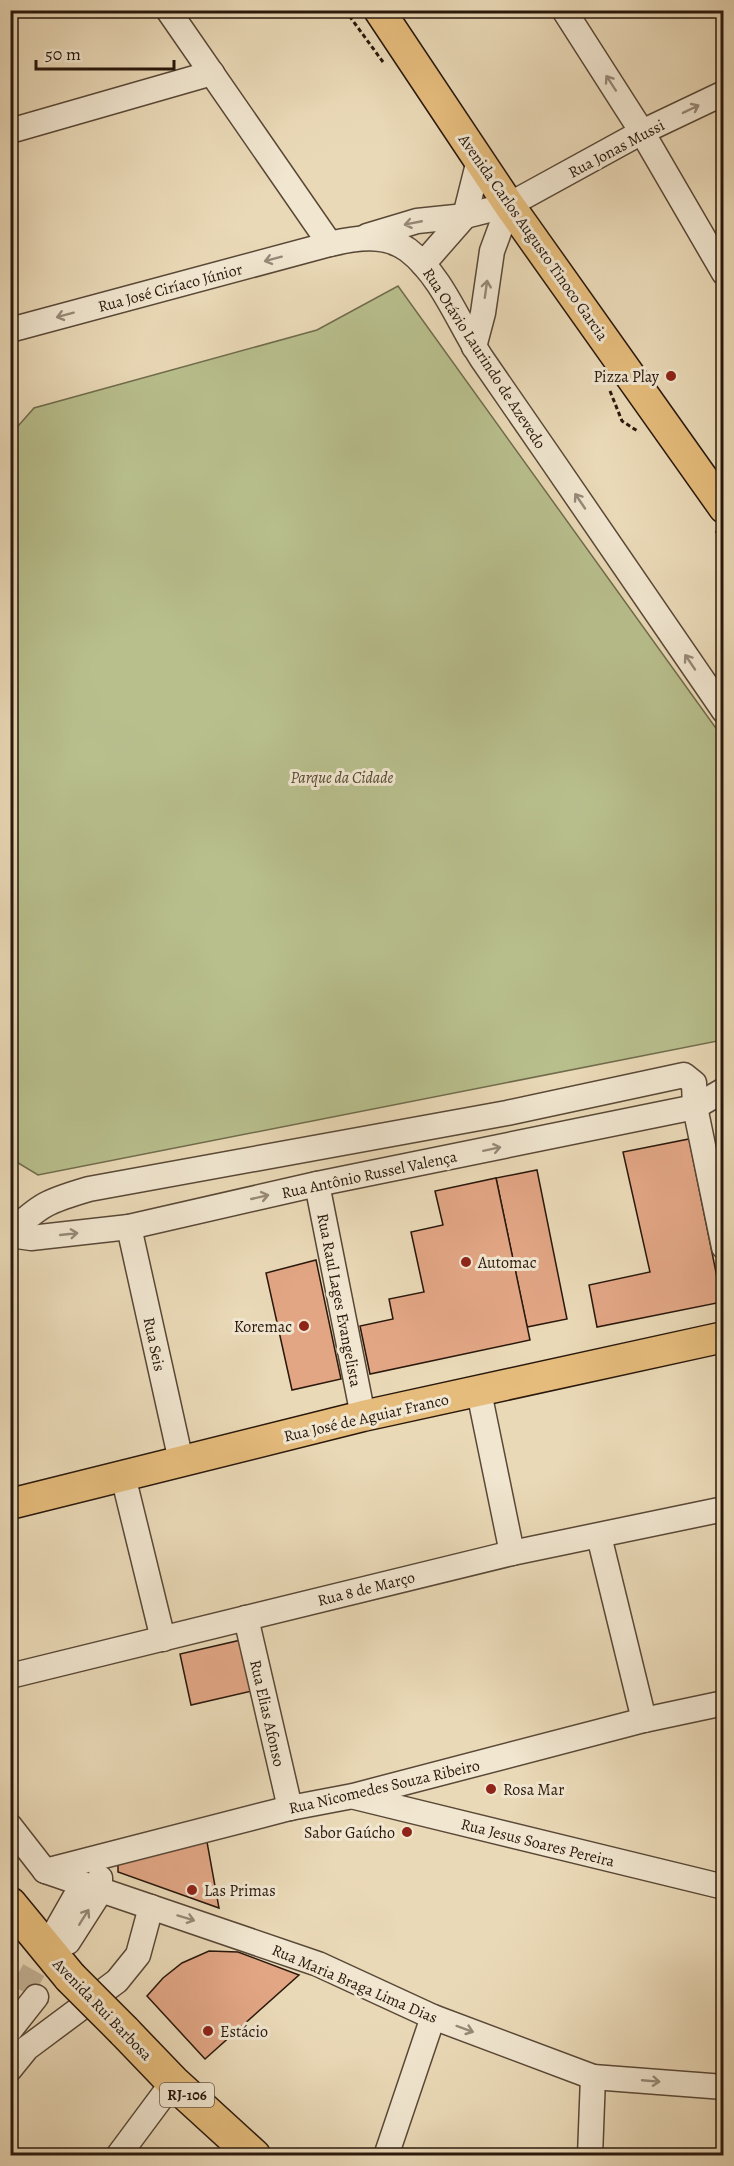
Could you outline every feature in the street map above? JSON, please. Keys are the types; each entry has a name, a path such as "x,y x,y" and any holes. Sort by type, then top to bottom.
{"highway":[{"name":"Avenida Rui Barbosa","path":"10,1904 43,1934 70,1977 173,2082 254,2156"}],"main road":[{"name":"Avenida Carlos Augusto Tinoco Garcia","path":"379,10 510,205 723,508"},
{"path":"692,462 723,473"},
{"name":"Rua José de Aguiar Franco","path":"10,1504 363,1416 723,1337"}],"street":[{"path":"168,10 330,243"},
{"path":"564,10 642,132 723,273"},
{"path":"10,131 212,73"},
{"name":"Rua Jonas Mussi","path":"363,237 417,221 465,216 510,205 642,132 723,93"},
{"path":"423,264 465,216 479,160"},
{"path":"474,347 483,313 492,251 510,205"},
{"name":"Rua Otávio Laurindo de Azevedo","path":"330,243 363,237 384,240 407,249 423,264 474,347 723,711"},
{"name":"Rua José Ciríaco Júnior","path":"10,330 330,243"},
{"path":"10,1234 38,1207 52,1200 89,1189 507,1113 660,1078 684,1075 694,1083 695,1107 723,1247"},
{"name":"Rua Antônio Russel Valença","path":"10,1234 32,1238 129,1227 317,1184 695,1107 723,1090"},
{"name":"Rua Raul Lages Evangelista","path":"317,1184 363,1416"},
{"name":"Rua Seis","path":"129,1227 181,1461"},
{"path":"479,1392 512,1553"},
{"path":"123,1476 163,1639"},
{"name":"Rua 8 de Março","path":"10,1677 512,1553 723,1509"},
{"path":"599,1536 644,1720"},
{"name":"Rua Elias Afonso","path":"246,1618 290,1808"},
{"name":"Rua Nicomedes Souza Ribeiro","path":"45,1872 290,1808 353,1796 644,1720 723,1703"},
{"name":"Rua Jesus Soares Pereira","path":"353,1796 723,1887"},
{"path":"10,1826 45,1872"},
{"path":"43,1934 91,1888 100,1857"},
{"name":"Rua Maria Braga Lima Dias","path":"45,1872 318,1964 433,2017 593,2077 723,2087"},
{"path":"10,2069 27,2048 117,1981 138,1955 151,1907"},
{"path":"10,2030 23,1998"},
{"path":"386,2156 433,2017"},
{"path":"590,2156 593,2077"},
{"path":"118,2156 173,2082"}],"green space":[{"name":"Parque da Cidade","path":"398,286 723,738 723,1040 38,1175 10,1158 11,434 34,408 317,330"}],"building":[{"path":"689,1139 722,1302 597,1327 589,1285 650,1272 623,1152"},
{"path":"537,1170 567,1319 527,1327 496,1178"},
{"name":"Automac","path":"496,1178 530,1340 370,1374 360,1326 393,1319 389,1299 424,1292 411,1232 443,1225 435,1191"},
{"name":"Koremac","path":"316,1260 341,1379 292,1390 266,1273"},
{"path":"241,1640 252,1691 191,1705 180,1654"},
{"name":"Las Primas","path":"207,1842 219,1908 118,1872 118,1861"},
{"name":"Estácio","path":"209,1951 238,1952 299,1975 205,2059 147,1996 163,1978 182,1963"}],"tunnel":[{"path":"22,1991 53,1936"}],"place":[{"name":"Pizza Play","path":"671,376"},
{"name":"Automac","path":"466,1262"},
{"name":"Koremac","path":"304,1326"},
{"name":"Rosa Mar","path":"491,1789"},
{"name":"Sabor Gaúcho","path":"407,1832"},
{"name":"Las Primas","path":"192,1890"},
{"name":"Estácio","path":"208,2031"}]}
